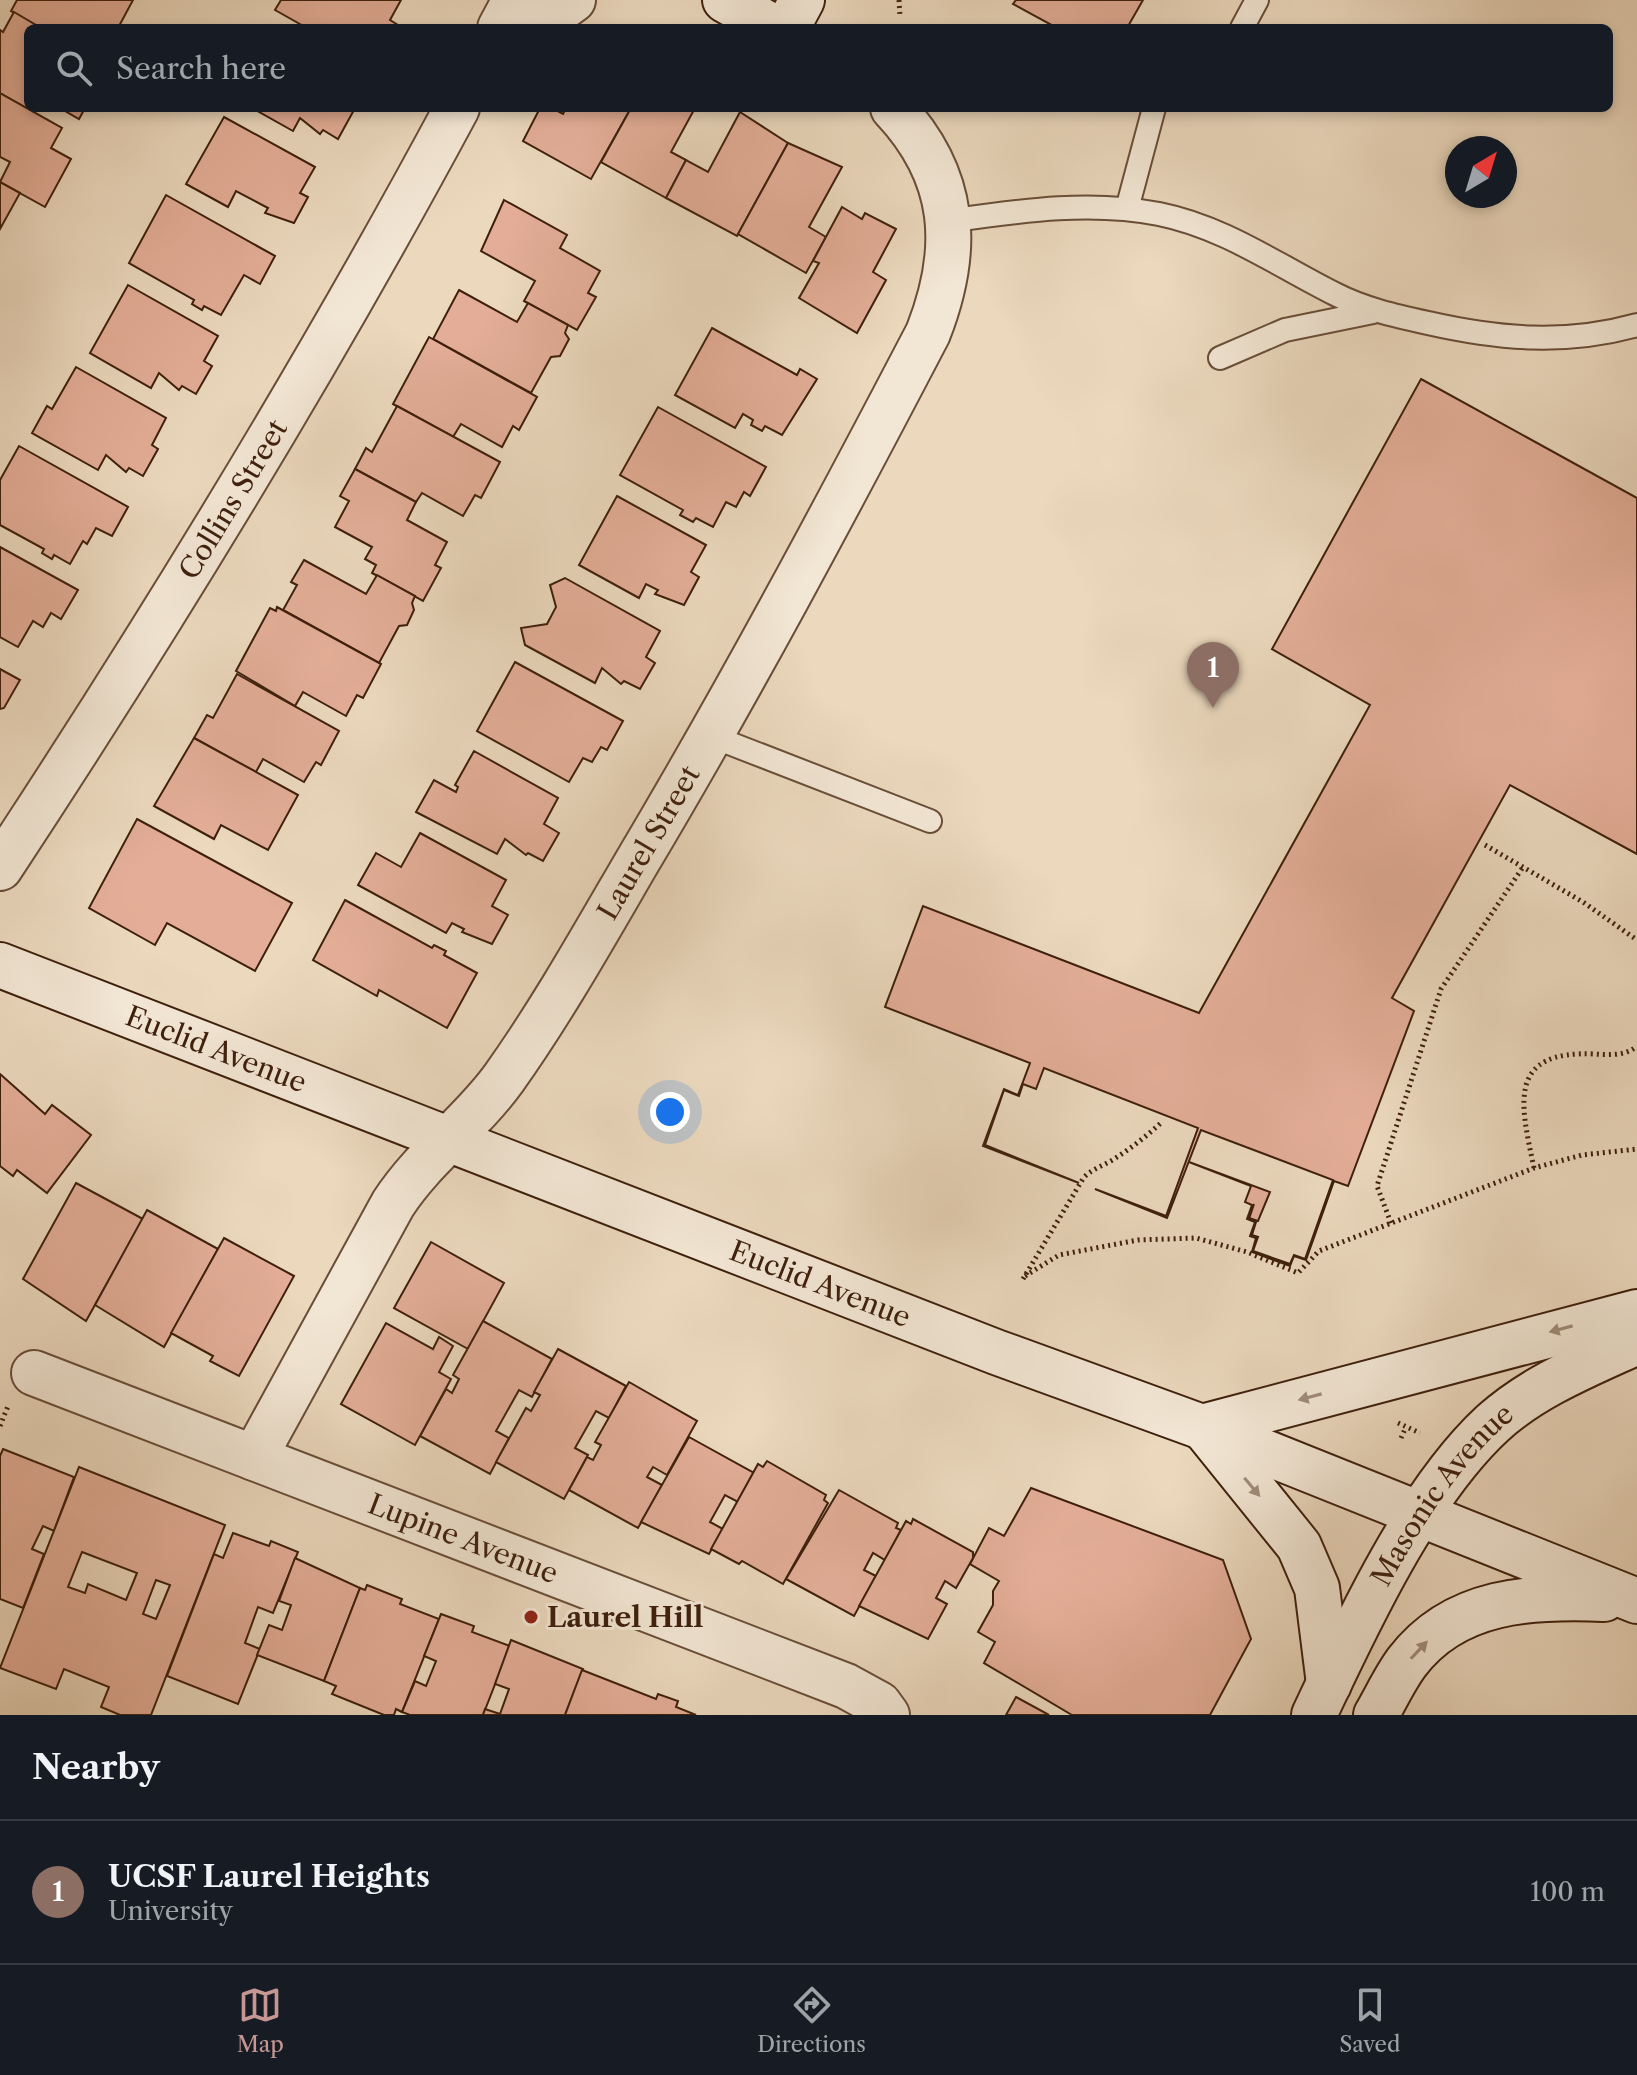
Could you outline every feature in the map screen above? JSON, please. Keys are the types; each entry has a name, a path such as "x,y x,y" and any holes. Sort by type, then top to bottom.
{"street":[{"path":"502,24 515,0"},
{"path":"540,24 573,0"},
{"path":"725,0 768,24"},
{"path":"789,24 802,0"},
{"path":"896,112 928,153 945,204"},
{"name":"Collins Street","path":"0,868 140,654 267,448 456,113"},
{"name":"Laurel Street","path":"254,1458 393,1204 413,1173 479,1110 505,1077 711,736 928,333 943,294 950,256 945,204"},
{"name":"Euclid Avenue","path":"1,966 996,1352 1202,1427 1637,1602"},
{"path":"1322,1700 1317,1588 1299,1546 1202,1427 1637,1312"},
{"name":"Masonic Avenue","path":"1322,1700 1420,1515 1464,1453 1494,1422 1550,1384 1637,1342"},
{"name":"Lupine Avenue","path":"34,1373 846,1686 879,1704 887,1715"},
{"path":"1376,1715 1417,1651 1448,1624 1469,1613 1496,1604 1533,1598 1637,1602"}],"lane":[{"path":"1244,24 1257,0"},
{"path":"1127,209 1153,112"},
{"path":"945,204 1127,209 1183,220 1230,237 1338,296 1378,311 1455,329 1531,340 1584,336 1637,325"},
{"path":"1220,358 1285,330 1330,318 1378,311"},
{"path":"711,736 930,821"}],"path":[{"path":"899,0 900,17"},
{"path":"1485,845 1637,940"},
{"path":"1391,1223 1377,1186 1441,989 1523,867"},
{"path":"1534,1168 1524,1123 1524,1088 1533,1069 1549,1057 1614,1055 1637,1046"},
{"path":"1163,1121 1146,1137 1127,1147 1117,1157 1098,1165 1084,1177 1024,1278 1059,1255 1138,1240 1196,1238 1247,1252 1298,1273 1319,1251 1534,1168 1582,1155 1637,1149"},
{"path":"1401,1438 1406,1427"}],"building":[{"path":"17,0 133,0 120,24 34,24 11,11"},
{"path":"281,0 401,0 390,20 396,24 300,24 275,10"},
{"path":"1016,0 1143,0 1129,24 1050,24 1013,4"},
{"path":"14,12 34,24 24,24 24,107 0,93 0,30 3,32"},
{"path":"0,93 24,107 24,112 34,112 62,128 51,148 71,159 45,207 0,182 10,162 0,157"},
{"path":"67,112 83,112 79,119"},
{"path":"259,112 353,112 338,139 323,130 320,134 300,118 293,131"},
{"path":"538,112 629,112 591,179 523,141"},
{"path":"629,112 693,112 671,152 686,160 666,198 601,162"},
{"path":"740,112 788,143 737,236 666,198 686,160 708,172"},
{"path":"224,117 315,167 300,193 308,197 294,223 265,213 268,208 236,191 228,207 186,184"},
{"path":"788,143 842,167 809,227 826,237 806,273 738,234"},
{"path":"0,182 20,193 0,229"},
{"path":"166,195 275,256 260,284 244,275 221,315 204,306 202,310 192,304 194,300 129,263"},
{"path":"504,200 567,235 560,248 600,271 588,293 596,297 577,330 524,301 535,281 481,251"},
{"path":"842,207 862,219 865,213 896,229 873,272 886,280 857,333 799,298 819,263 813,261"},
{"path":"128,285 218,336 204,361 212,366 196,394 182,386 179,390 159,373 151,388 90,353"},
{"path":"459,290 517,322 528,303 568,325 565,333 569,339 560,356 551,357 531,393 433,339"},
{"path":"712,328 797,375 800,369 817,379 782,435 765,426 762,431 751,425 753,420 743,414 735,428 675,395"},
{"path":"429,337 537,397 519,430 513,426 502,447 461,424 453,437 393,404"},
{"path":"76,367 166,418 152,445 158,449 143,476 129,468 126,472 106,455 98,470 32,433 47,406 52,409"},
{"path":"1421,379 1637,498 1637,854 1510,785 1392,998 1414,1011 1348,1186 1334,1181 1306,1260 1294,1256 1290,1266 1252,1252 1256,1238 1250,1236 1255,1222 1247,1219 1252,1205 1245,1202 1251,1186 1189,1162 1270,1192 1258,1221 1249,1218 1256,1222 1252,1235 1258,1237 1253,1251 1290,1264 1294,1255 1305,1259 1333,1180 1201,1130 1167,1218 1095,1189 1166,1216 1198,1128 1044,1068 1036,1089 1023,1084 1019,1096 1004,1090 985,1145 1079,1183 983,1146 1004,1089 1018,1095 1030,1063 885,1007 923,906 1199,1013 1370,705 1272,649"},
{"path":"397,406 500,462 481,498 475,495 463,516 422,493 416,502 355,469 366,448 372,452"},
{"path":"658,407 766,467 750,496 744,492 736,507 726,502 713,527 696,518 693,522 680,515 683,510 620,475"},
{"path":"19,446 128,507 112,536 96,528 87,544 83,541 70,564 54,555 52,559 42,553 44,549 0,525 0,480"},
{"path":"355,469 416,502 407,520 447,542 435,565 441,568 423,601 372,573 376,565 365,559 372,547 335,527 349,501 340,496"},
{"path":"617,496 706,545 691,572 699,577 684,605 655,594 658,590 646,584 639,598 579,565"},
{"path":"0,547 78,590 61,619 51,613 43,627 33,621 18,647 0,637"},
{"path":"304,560 366,594 377,575 415,596 412,603 414,610 407,625 399,626 379,663 283,610 297,585 291,582"},
{"path":"565,578 660,631 646,657 655,663 640,689 624,681 621,684 602,668 595,683 525,645 521,628 547,624 556,607 550,585"},
{"path":"277,607 381,664 363,698 357,695 346,716 303,692 295,706 236,671 270,608 276,611"},
{"path":"515,662 623,721 607,750 601,747 592,762 583,758 569,782 477,731"},
{"path":"0,669 20,680 4,708 0,709"},
{"path":"237,674 339,731 321,765 316,762 304,782 263,759 256,772 194,738 207,715 213,718"},
{"path":"194,738 298,795 268,850 221,825 214,839 154,806"},
{"path":"474,751 558,798 544,824 559,833 543,861 528,853 526,855 505,839 497,854 416,812 434,780 456,792 458,787 455,785"},
{"path":"137,819 292,903 255,971 167,923 155,945 89,908"},
{"path":"420,833 506,880 492,906 508,915 492,944 462,932 464,929 452,923 446,933 358,885 376,853 401,867"},
{"path":"345,900 432,948 434,945 446,951 444,955 477,973 447,1028 379,990 377,996 313,960"},
{"path":"0,1074 45,1114 52,1105 91,1135 47,1193 17,1170 13,1176 0,1166"},
{"path":"76,1183 143,1219 86,1321 23,1279"},
{"path":"147,1210 218,1249 164,1347 95,1305"},
{"path":"224,1238 294,1276 239,1376 210,1361 213,1356 171,1333"},
{"path":"431,1242 504,1283 468,1349 394,1308"},
{"path":"483,1321 552,1359 532,1397 519,1390 496,1431 509,1438 490,1474 420,1436 446,1389 452,1393 459,1379 453,1375"},
{"path":"386,1323 433,1349 439,1337 453,1346 439,1372 451,1379 415,1445 341,1404"},
{"path":"558,1349 626,1386 609,1418 596,1411 575,1448 588,1455 564,1499 496,1462 526,1408 531,1411 540,1395 534,1392"},
{"path":"629,1382 697,1421 667,1475 653,1467 647,1477 662,1485 638,1528 569,1490 587,1457 593,1460 601,1445 595,1442"},
{"path":"689,1437 754,1473 738,1502 725,1495 710,1522 723,1529 709,1554 641,1522"},
{"path":"3,1449 74,1477 54,1531 43,1526 32,1549 44,1554 23,1608 0,1599 0,1456"},
{"path":"767,1461 826,1495 824,1500 828,1503 783,1584 742,1561 739,1564 711,1549 758,1464 763,1467"},
{"path":"79,1467 225,1525 151,1715 120,1715 101,1707 109,1687 64,1669 56,1689 0,1668","holes":["82,1552 137,1573 126,1600 88,1584 85,1593 68,1587","156,1580 170,1585 156,1619 143,1614"]},
{"path":"1031,1488 1223,1560 1251,1639 1210,1715 1072,1715 984,1663 995,1642 978,1632 993,1605 993,1591 999,1581 970,1564 989,1528 1004,1536"},
{"path":"839,1490 898,1523 896,1528 901,1530 885,1560 873,1553 864,1570 876,1576 854,1616 786,1579"},
{"path":"913,1519 973,1552 973,1558 956,1588 945,1581 936,1598 947,1604 928,1639 859,1606 906,1521 911,1524"},
{"path":"233,1533 269,1546 271,1541 298,1552 273,1613 258,1607 245,1643 260,1649 238,1704 167,1676 214,1554 223,1558"},
{"path":"295,1558 360,1588 324,1681 257,1655 269,1625 282,1630 291,1605 279,1601"},
{"path":"367,1585 402,1599 400,1604 439,1619 402,1712 396,1709 394,1715 384,1715 332,1694 336,1686 324,1681 360,1588 365,1590"},
{"path":"441,1614 474,1626 472,1632 510,1646 483,1715 410,1715 402,1712 415,1681 426,1686 436,1661 424,1656"},
{"path":"511,1640 583,1669 565,1715 483,1715 485,1709 500,1714 509,1689 495,1684"},
{"path":"582,1670 656,1699 658,1694 678,1701 676,1707 696,1715 565,1715"},
{"path":"1016,1697 1049,1715 1006,1715"}],"place":[{"name":"UCSF Laurel Heights","path":"1213,708"},
{"name":"Laurel Hill","path":"531,1617"}]}
